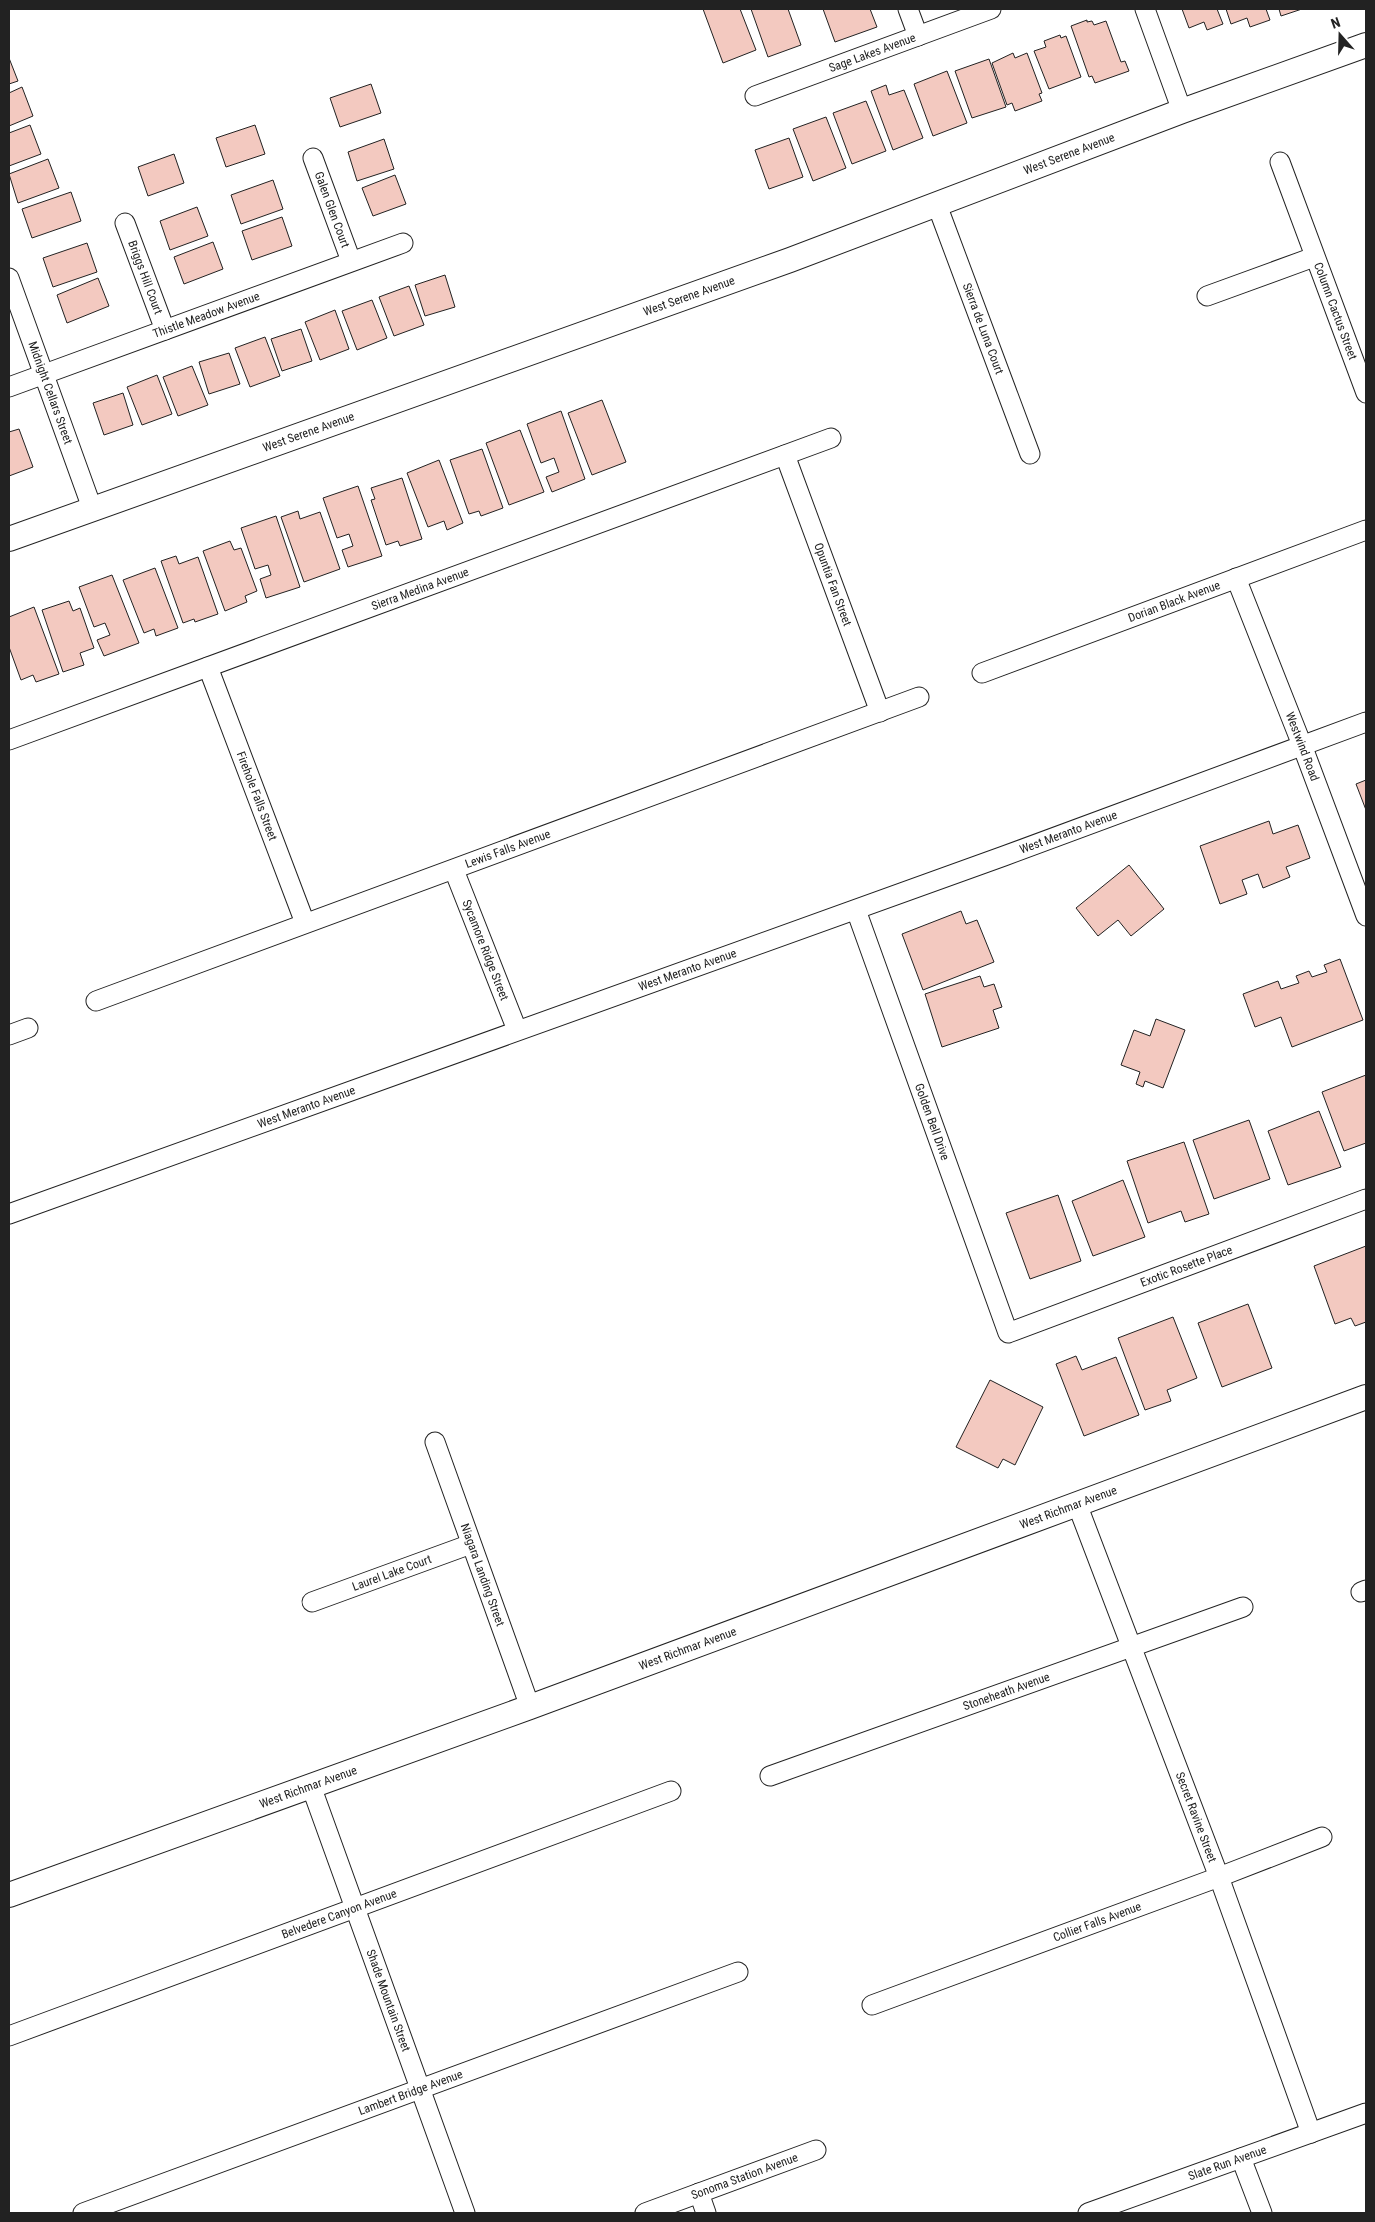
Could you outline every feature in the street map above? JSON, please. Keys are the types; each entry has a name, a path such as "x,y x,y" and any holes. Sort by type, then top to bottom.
{"street":[{"path":"908,9 918,36"},
{"name":"Sage Lakes Avenue","path":"755,96 991,9"},
{"path":"1145,9 1182,111"},
{"name":"West Serene Avenue","path":"9,538 781,264 1182,111 1366,44"},
{"name":"Galen Glen Court","path":"313,158 351,262"},
{"name":"Column Cactus Street","path":"1280,162 1366,393"},
{"name":"Sierra de Luna Court","path":"937,204 1030,454"},
{"name":"Briggs Hill Court","path":"125,223 165,330"},
{"name":"Thistle Meadow Avenue","path":"9,387 403,243"},
{"name":"Column Cactus Street","path":"1207,296 1314,257"},
{"name":"Midnight Cellars Street","path":"9,278 92,508"},
{"name":"Sierra Medina Avenue","path":"9,740 831,438"},
{"name":"Opuntia Fan Street","path":"785,456 880,712"},
{"name":"Dorian Black Avenue","path":"982,673 1366,530"},
{"name":"Westwind Road","path":"1236,578 1302,745 1366,916"},
{"name":"Firehole Falls Street","path":"208,667 305,923"},
{"name":"Lewis Falls Avenue","path":"96,1001 454,870 919,696"},
{"name":"West Meranto Avenue","path":"9,1214 517,1030 856,910 1366,722"},
{"name":"Sycamore Ridge Street","path":"454,870 517,1030"},
{"name":"Golden Bell Drive","path":"856,910 1008,1334"},
{"path":"9,1035 28,1028"},
{"name":"Exotic Rosette Place","path":"1008,1334 1366,1199"},
{"name":"West Richmar Avenue","path":"9,1895 530,1707 1366,1397"},
{"name":"Niagara Landing Street","path":"435,1442 530,1707"},
{"name":"Secret Ravine Street","path":"1078,1504 1219,1878 1311,2133"},
{"name":"Laurel Lake Court","path":"312,1602 471,1544"},
{"name":"Stoneheath Avenue","path":"770,1776 1243,1607"},
{"name":"Shade Mountain Street","path":"311,1786 465,2213"},
{"name":"Belvedere Canyon Avenue","path":"9,2036 671,1791"},
{"name":"Collier Falls Avenue","path":"872,2005 1219,1878 1322,1837"},
{"name":"Lambert Bridge Avenue","path":"83,2213 738,1972"},
{"name":"Slate Run Avenue","path":"1088,2213 1366,2113"},
{"name":"Sonoma Station Avenue","path":"645,2213 816,2150"},
{"path":"1241,2158 1262,2213"},
{"path":"698,2194 706,2213"}],"building":[{"path":"703,9 740,9 756,50 723,63"},
{"path":"751,9 788,9 801,45 768,57"},
{"path":"823,9 870,9 877,27 835,42"},
{"path":"1182,9 1217,9 1223,24 1207,30 1204,22 1189,28"},
{"path":"1226,9 1266,9 1270,20 1250,27 1247,18 1231,24"},
{"path":"1279,9 1302,9 1281,16"},
{"path":"1087,20 1087,22 1092,21 1094,25 1106,21 1121,62 1125,61 1129,71 1095,83 1092,76 1089,77 1071,26"},
{"path":"1060,35 1061,38 1066,36 1081,77 1049,89 1034,51 1046,47 1044,41"},
{"path":"1013,53 1015,58 1027,53 1042,93 1039,94 1042,101 1015,111 1012,103 1007,105 992,63"},
{"path":"9,58 18,81 9,84"},
{"path":"989,59 1006,107 972,118 955,71"},
{"path":"947,71 967,123 933,136 914,84"},
{"path":"371,84 381,113 340,127 330,98"},
{"path":"886,85 889,95 904,90 923,138 893,150 871,91"},
{"path":"22,87 33,116 9,126 9,93"},
{"path":"866,101 886,151 852,164 833,113"},
{"path":"826,117 846,168 813,181 793,129"},
{"path":"30,125 41,154 9,166 9,133"},
{"path":"255,125 265,154 226,167 216,138"},
{"path":"789,138 803,177 769,189 755,150"},
{"path":"384,139 394,169 357,181 348,152"},
{"path":"174,154 184,183 148,196 138,167"},
{"path":"48,159 59,188 18,203 9,174"},
{"path":"395,175 406,204 373,216 362,188"},
{"path":"273,180 283,209 241,224 231,195"},
{"path":"71,192 81,221 32,238 22,209"},
{"path":"197,207 208,236 170,250 160,221"},
{"path":"282,217 292,246 252,260 242,231"},
{"path":"213,242 223,269 184,284 174,257"},
{"path":"87,243 97,272 53,287 43,258"},
{"path":"445,275 455,307 425,316 415,285"},
{"path":"98,278 109,306 67,323 57,295"},
{"path":"409,286 424,325 394,336 379,297"},
{"path":"372,300 387,338 357,350 342,311"},
{"path":"335,310 349,349 320,360 305,322"},
{"path":"301,329 312,361 282,371 271,339"},
{"path":"265,337 280,376 250,387 235,348"},
{"path":"229,353 240,384 209,394 199,362"},
{"path":"192,366 208,405 178,416 163,377"},
{"path":"157,375 172,414 142,425 127,387"},
{"path":"123,393 133,425 104,435 93,403"},
{"path":"602,400 626,462 592,475 568,413"},
{"path":"561,411 585,479 552,492 546,477 559,472 554,458 541,463 527,424"},
{"path":"19,429 33,467 9,476 9,432"},
{"path":"520,430 544,492 509,505 486,443"},
{"path":"482,449 503,508 481,516 479,511 469,514 450,460"},
{"path":"439,460 463,523 447,530 444,521 428,527 407,473"},
{"path":"402,478 422,539 400,546 398,541 386,545 371,500 375,499 371,488"},
{"path":"358,486 382,556 348,567 342,550 353,546 349,534 337,538 323,498"},
{"path":"298,511 300,519 320,512 340,569 304,582 281,517"},
{"path":"276,516 300,587 266,598 260,579 271,575 268,565 255,569 241,528"},
{"path":"230,541 234,550 241,548 257,591 245,596 247,602 225,611 203,551"},
{"path":"176,556 179,564 198,557 218,614 195,622 194,619 183,623 161,561"},
{"path":"155,568 178,628 156,636 154,629 144,633 123,580"},
{"path":"112,575 139,643 104,656 97,640 110,635 105,623 94,627 79,587"},
{"path":"69,601 73,611 80,608 94,648 80,653 84,665 63,672 42,610"},
{"path":"34,607 59,674 36,682 33,675 21,680 9,647 9,617"},
{"path":"1366,780 1366,810 1356,784"},
{"path":"1269,821 1273,834 1298,825 1310,858 1286,867 1290,877 1263,888 1258,874 1242,880 1247,894 1220,904 1200,846"},
{"path":"1129,865 1164,909 1131,936 1118,920 1098,936 1076,908"},
{"path":"961,911 966,924 977,920 994,962 923,990 902,934"},
{"path":"1340,959 1363,1020 1292,1047 1281,1017 1255,1027 1243,994 1278,981 1281,989 1299,983 1296,976 1309,971 1312,977 1327,972 1324,965"},
{"path":"980,976 984,987 994,984 1002,1007 993,1010 999,1028 942,1047 925,994"},
{"path":"1156,1019 1185,1030 1163,1088 1145,1081 1143,1087 1136,1084 1140,1072 1121,1065 1134,1030 1150,1036"},
{"path":"1366,1075 1366,1143 1344,1151 1322,1092"},
{"path":"1319,1111 1341,1167 1288,1185 1268,1131"},
{"path":"1249,1120 1270,1179 1214,1199 1193,1140"},
{"path":"1184,1142 1209,1214 1185,1222 1181,1211 1148,1223 1127,1161"},
{"path":"1123,1180 1145,1237 1093,1256 1072,1201"},
{"path":"1058,1195 1081,1261 1030,1279 1006,1213"},
{"path":"1366,1246 1366,1322 1355,1326 1351,1318 1335,1324 1314,1266"},
{"path":"1248,1304 1272,1368 1222,1387 1198,1323"},
{"path":"1173,1317 1197,1378 1167,1390 1171,1401 1145,1410 1118,1338"},
{"path":"1076,1356 1082,1370 1116,1357 1139,1415 1084,1436 1056,1364"},
{"path":"990,1380 1043,1407 1015,1465 1003,1459 998,1468 956,1447"}]}
